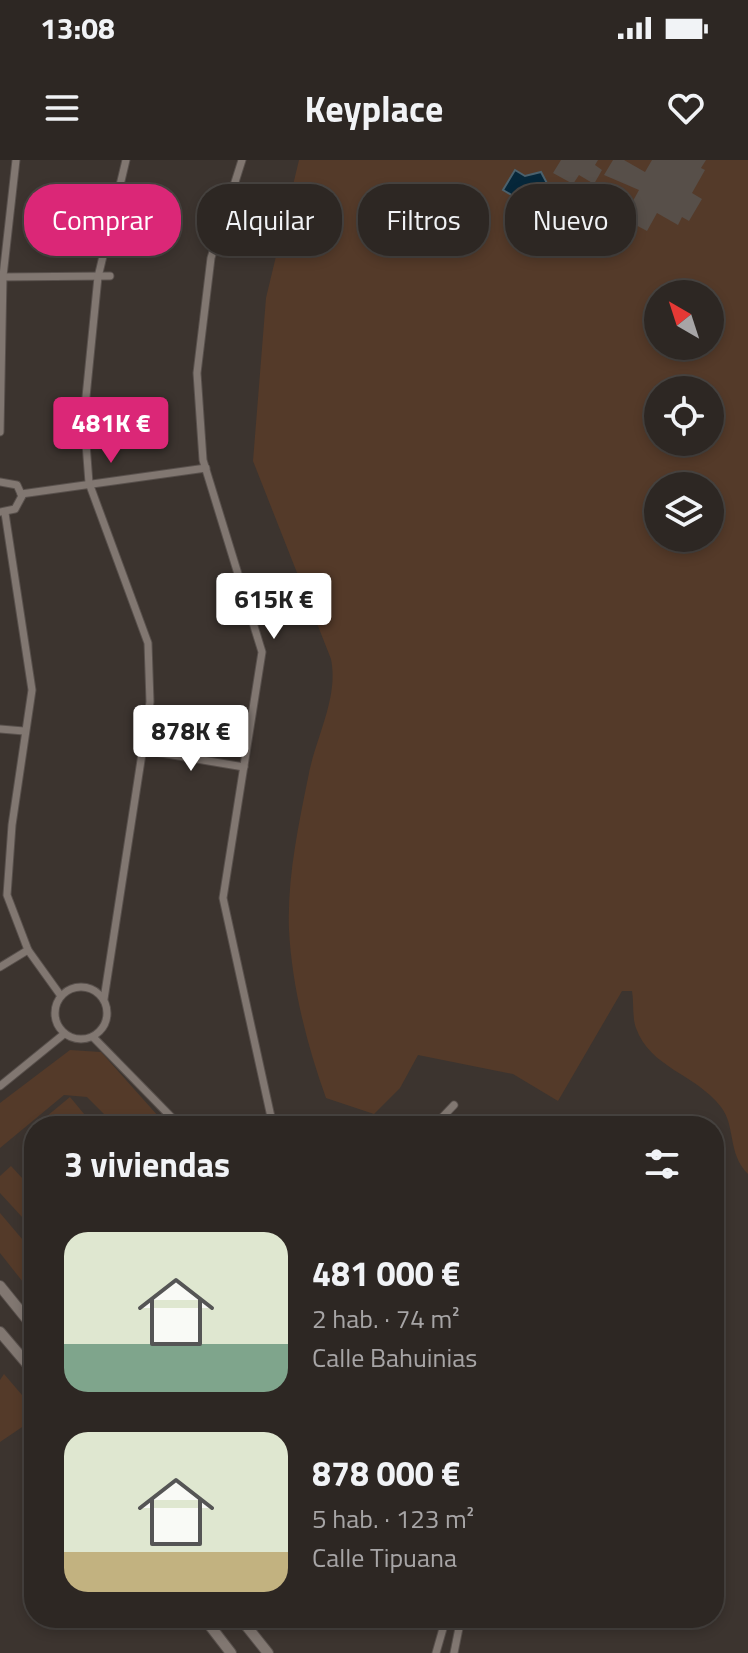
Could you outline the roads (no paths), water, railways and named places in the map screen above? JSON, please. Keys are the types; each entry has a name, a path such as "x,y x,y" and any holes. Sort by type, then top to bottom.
{"main road":[{"path":"0,1286 24,1316"},
{"path":"0,1332 24,1360"},
{"path":"212,1628 231,1653"},
{"path":"248,1628 268,1653"}],"street":[{"path":"0,432 2,276 16,160"},
{"path":"104,999 89,988 80,987 61,996 54,1013 64,1034 81,1040 93,1037 106,1023 104,999 150,702 148,643 89,483 84,417 98,277 126,160"},
{"path":"242,160 211,258 197,373 206,468 262,652 223,898 271,1116"},
{"path":"2,276 110,276"},
{"path":"21,494 206,468"},
{"path":"0,482 12,482 21,494 18,507 3,512 32,690 12,825 7,895 28,950 61,996"},
{"path":"0,729 24,731"},
{"path":"143,750 244,767"},
{"path":"0,967 28,950"},
{"path":"0,1086 64,1034"},
{"path":"93,1037 170,1116"},
{"path":"444,1116 454,1105"},
{"path":"436,1653 443,1628"},
{"path":"454,1653 459,1628"}],"water":[{"path":"515,170 525,176 541,172 547,184 507,184"}]}
